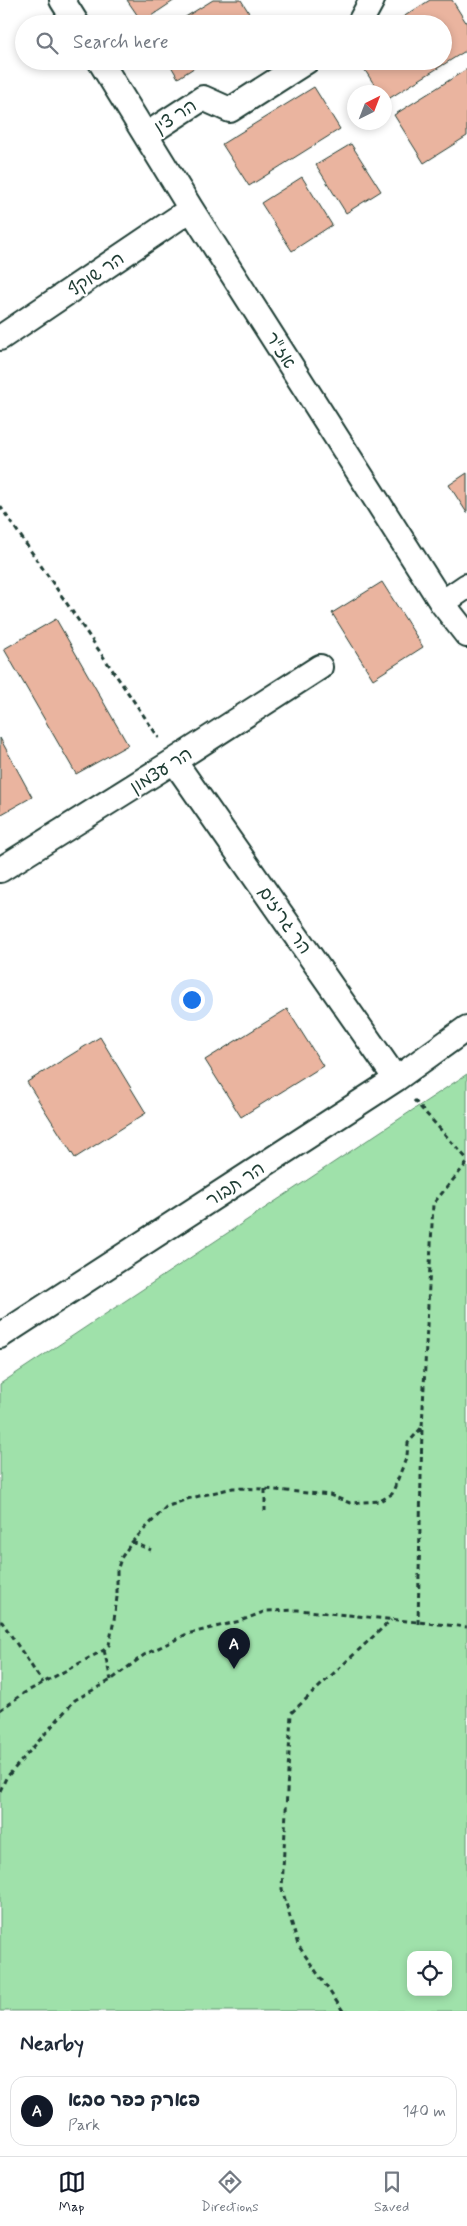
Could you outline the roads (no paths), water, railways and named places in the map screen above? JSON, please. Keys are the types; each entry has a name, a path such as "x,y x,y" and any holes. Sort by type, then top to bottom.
{"street":[{"path":"62,0 71,15"},
{"path":"364,15 372,0"},
{"name":"אז\"ר","path":"106,70 191,209 442,603 467,635"},
{"name":"הר צין","path":"146,135 203,98 230,110 293,70"},
{"name":"הר שוקף","path":"0,338 191,209"},
{"path":"442,603 467,586"},
{"name":"הר עצמון","path":"0,870 320,667"},
{"name":"הר גריזים","path":"174,761 396,1079"},
{"name":"הר תבור","path":"0,1336 396,1079 467,1028"}],"place":[{"name":"פארק כפר סבא","path":"234,1669"}]}
